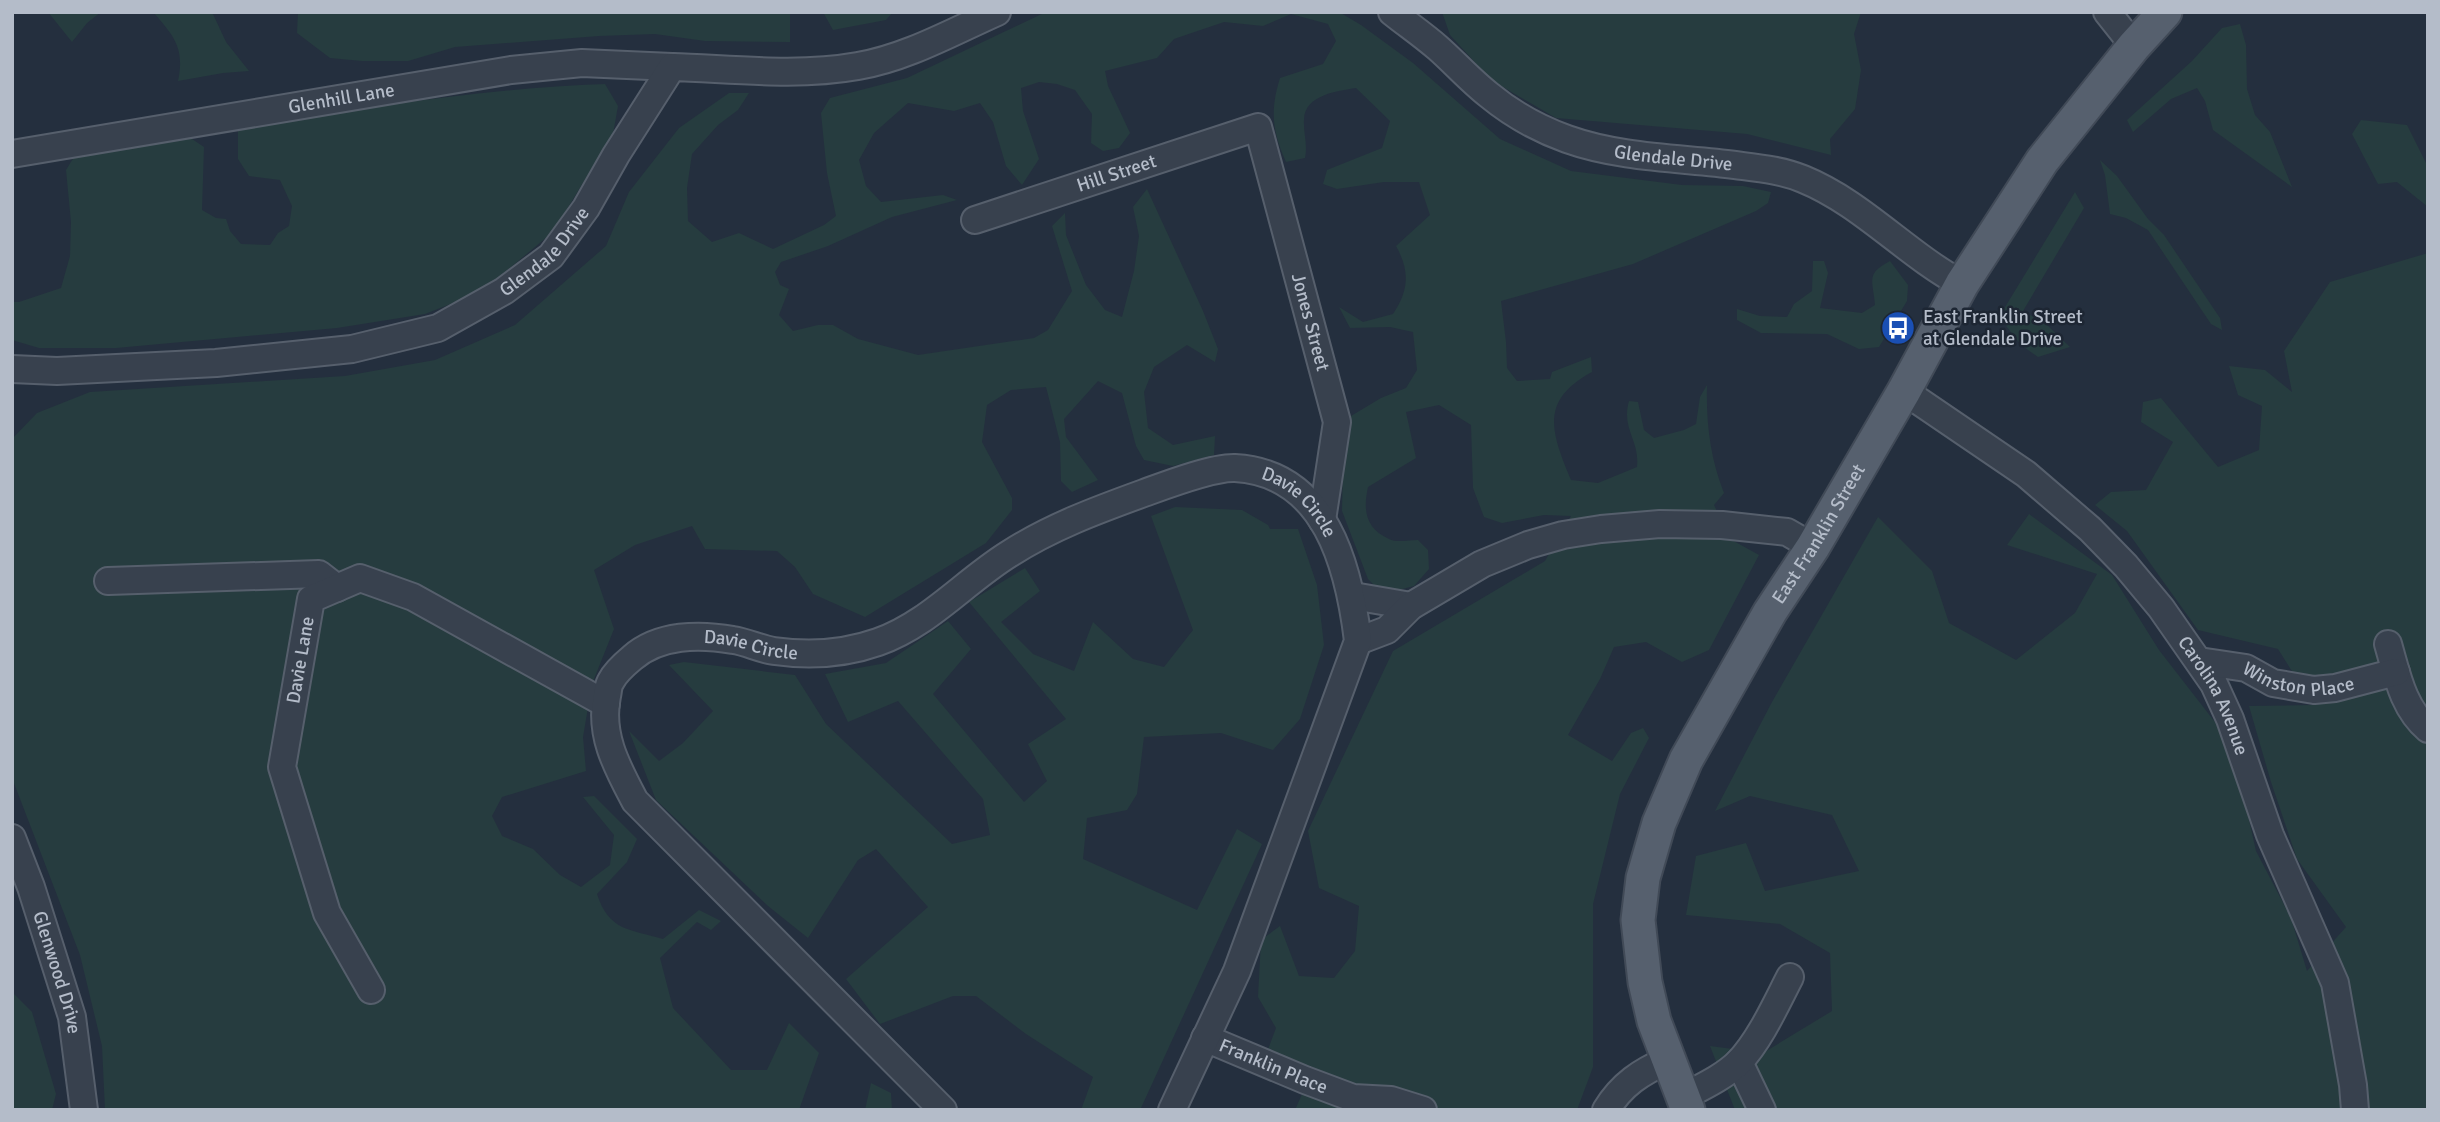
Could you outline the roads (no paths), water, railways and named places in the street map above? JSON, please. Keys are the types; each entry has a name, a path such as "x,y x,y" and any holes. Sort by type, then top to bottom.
{"main road":[{"name":"East Franklin Street","path":"1685,1103 1654,1021 1645,982 1637,920 1643,878 1659,823 1686,760 1770,612 1813,547 1904,391 1962,284 2042,162 2134,46 2165,12"}],"street":[{"path":"671,66 803,71 859,66 909,51 997,12"},
{"name":"Glendale Drive","path":"1392,12 1438,48 1488,95 1544,129 1595,146 1763,169 1804,180 1845,201 1937,270 1962,284"},
{"path":"2108,12 2134,46"},
{"name":"Glenhill Lane","path":"12,154 511,71 582,63 671,66"},
{"name":"Glendale Drive","path":"12,369 57,371 216,363 352,349 439,328 504,291 551,256 586,208 671,66"},
{"name":"Hill Street","path":"975,220 1258,127"},
{"name":"Jones Street","path":"1258,127 1337,422 1322,520"},
{"name":"Carolina Avenue","path":"1904,391 2026,474 2090,529 2143,587 2200,661 2230,719 2270,835 2335,983 2355,1110"},
{"name":"Davie Circle","path":"943,1110 635,801 612,756 603,715 610,681 634,656 670,638 734,640 772,651 810,654 841,653 878,642 914,626 1007,554 1049,531 1182,480 1233,468 1267,473 1303,495 1322,520 1338,548 1353,596 1358,641 1237,971 1172,1110"},
{"path":"1358,641 1387,630 1411,606 1482,564 1528,545 1563,535 1660,524 1722,525 1787,532 1813,547"},
{"path":"108,581 319,574 337,588"},
{"name":"Davie Lane","path":"371,990 327,913 282,767 311,599 360,578 414,597 606,704"},
{"path":"1353,596 1411,606"},
{"path":"2388,644 2407,705 2417,720 2428,729"},
{"name":"Winston Place","path":"2200,661 2246,668 2273,683 2314,690 2335,688 2396,672"},
{"name":"Glenwood Drive","path":"12,838 31,887 72,1017 84,1110"},
{"path":"1685,1103 1739,1062 1765,1023 1790,977"},
{"name":"Franklin Place","path":"1205,1038 1353,1098 1391,1100 1423,1110"},
{"path":"1606,1110 1614,1096 1630,1080 1668,1060"},
{"path":"1739,1062 1762,1110"}],"place":[{"name":"East Franklin Street at Glendale Drive","path":"1898,328"}]}
